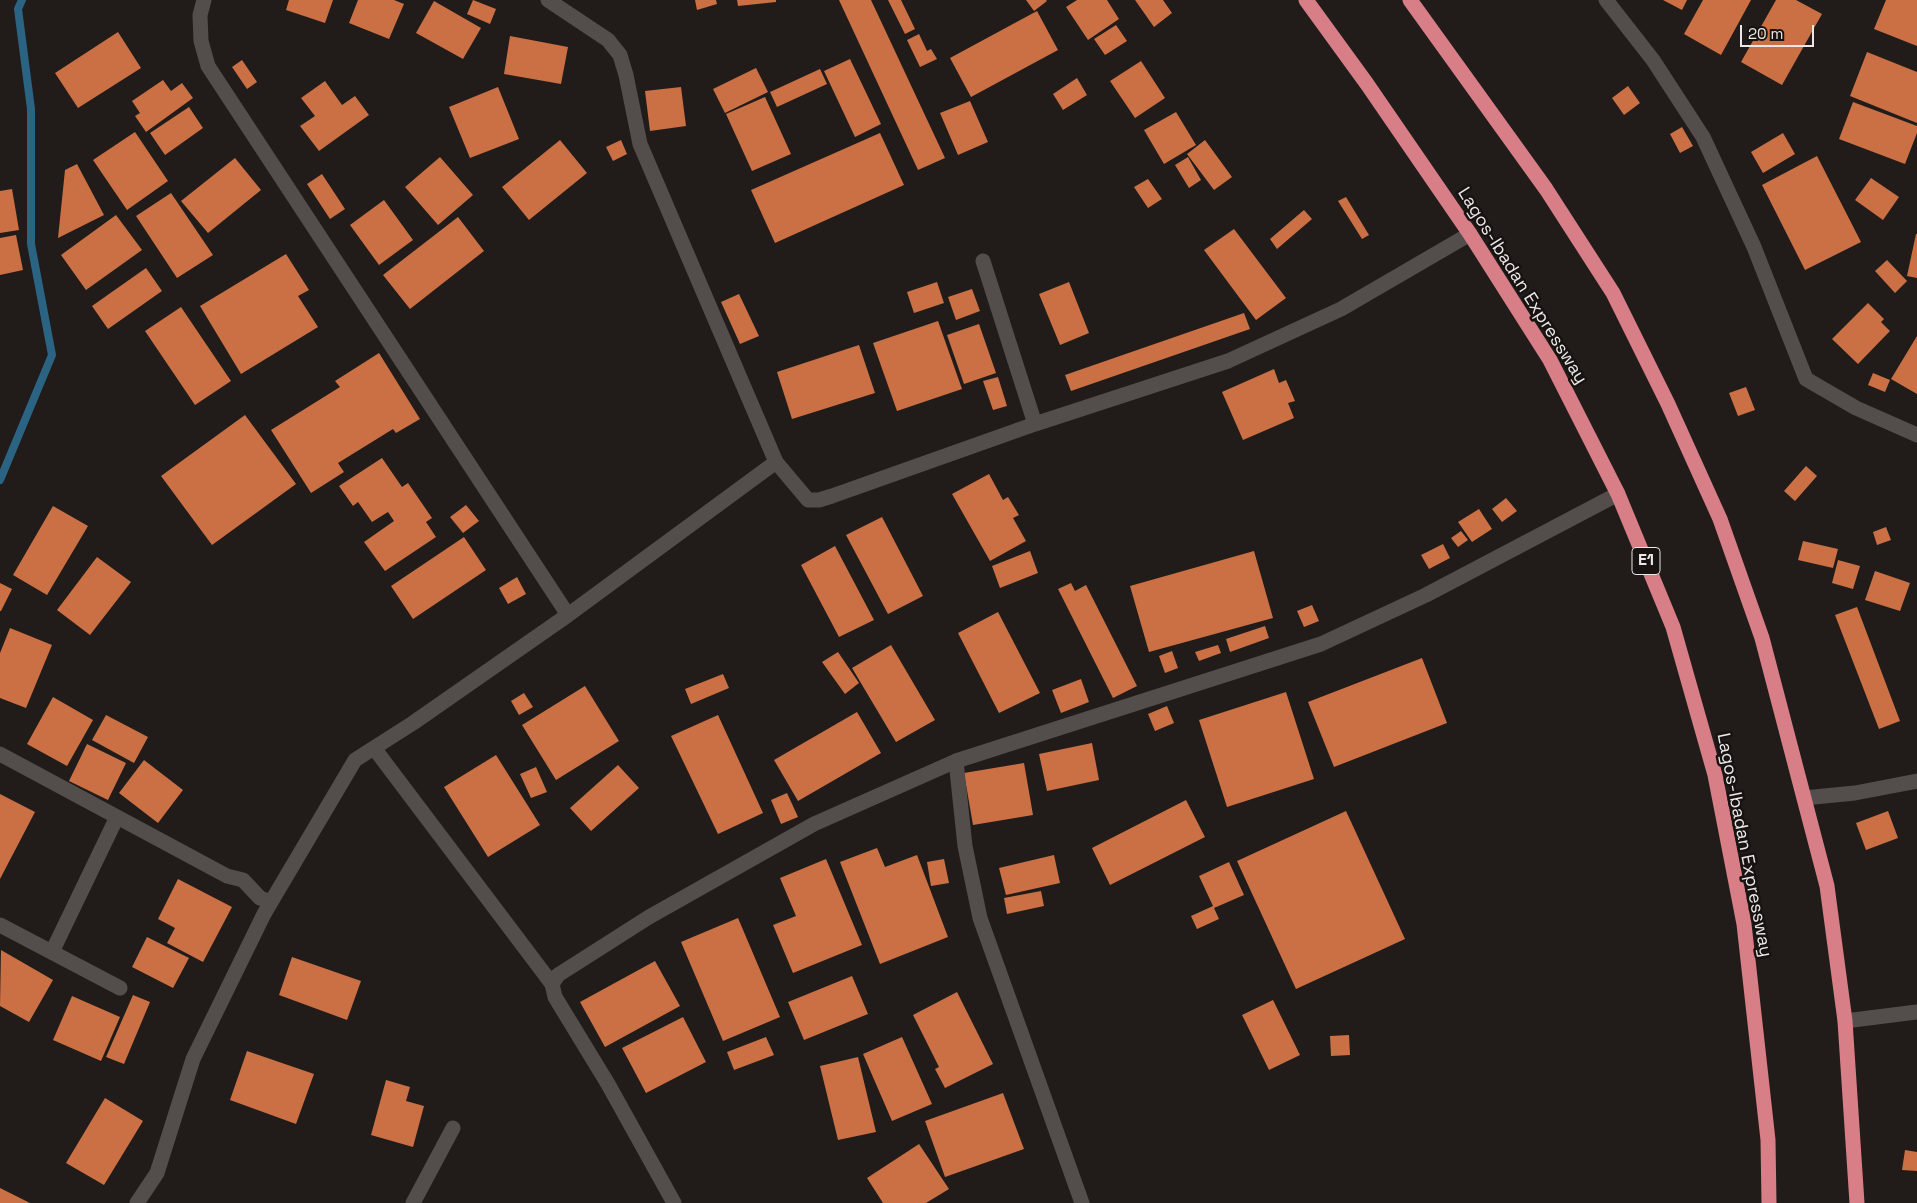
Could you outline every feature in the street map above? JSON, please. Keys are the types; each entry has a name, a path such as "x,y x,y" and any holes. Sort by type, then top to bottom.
{"highway":[{"name":"Lagos-Ibadan Expressway","path":"1306,0 1367,84 1470,234 1550,360 1618,494 1673,627 1715,775 1744,924 1768,1140 1768,1203"},
{"path":"1410,0 1546,189 1613,293 1668,404 1720,519 1762,638 1827,886 1845,1021 1857,1203"}],"street":[{"path":"204,0 200,15 201,41 208,66 568,615"},
{"path":"548,0 608,40 620,55 640,144 776,462 808,500 819,500 1034,424 1228,361 1341,309 1470,234"},
{"path":"1606,0 1653,60 1703,137 1754,247 1806,379 1856,408 1917,434"},
{"path":"983,260 1034,424"},
{"path":"137,1203 157,1173 193,1060 271,902 355,760 413,723 568,615 776,462"},
{"path":"552,984 558,975 649,917 814,824 956,761 1321,644 1426,595 1618,494"},
{"path":"374,748 552,984 555,997 608,1084 674,1203"},
{"path":"0,754 227,876 242,880 260,898 271,902"},
{"path":"956,761 965,846 980,918 1082,1203"},
{"path":"1804,798 1855,793 1917,781"},
{"path":"52,952 118,817"},
{"path":"0,925 120,988"},
{"path":"1845,1021 1917,1012"},
{"path":"412,1203 453,1128"}],"building":[{"path":"289,0 333,0 325,23 286,10"},
{"path":"358,0 394,0 404,4 389,39 349,23"},
{"path":"473,0 496,9 490,24 467,14"},
{"path":"695,0 716,0 717,4 697,10"},
{"path":"737,0 776,0 776,2 738,6"},
{"path":"839,0 871,0 945,158 918,170"},
{"path":"888,0 901,0 915,29 905,34"},
{"path":"1026,0 1046,0 1047,1 1034,11"},
{"path":"1077,0 1107,0 1119,19 1088,40 1066,7"},
{"path":"1135,0 1163,0 1172,13 1154,27"},
{"path":"1663,0 1687,0 1682,10"},
{"path":"1703,0 1751,0 1721,55 1684,34"},
{"path":"1776,0 1796,0 1822,14 1782,85 1741,62"},
{"path":"1886,0 1917,0 1917,46 1874,29"},
{"path":"434,1 481,28 463,59 416,33"},
{"path":"1037,11 1058,50 971,97 950,58"},
{"path":"1116,25 1127,41 1105,55 1094,39"},
{"path":"118,32 141,68 78,108 55,73"},
{"path":"919,34 927,51 931,49 937,59 920,67 907,40"},
{"path":"510,36 568,47 561,84 504,74"},
{"path":"1867,52 1917,72 1917,123 1850,96"},
{"path":"850,59 881,124 855,137 824,71"},
{"path":"242,60 257,82 247,89 232,67"},
{"path":"1141,61 1165,98 1135,118 1110,81"},
{"path":"756,68 768,92 725,113 713,89"},
{"path":"820,69 827,84 777,107 770,92"},
{"path":"1077,78 1087,95 1063,110 1053,94"},
{"path":"163,80 171,91 182,83 193,98 146,132 135,116 140,113 132,101"},
{"path":"325,81 342,105 355,96 369,115 319,151 300,126 315,116 301,98"},
{"path":"1628,86 1640,103 1624,115 1612,98"},
{"path":"498,87 519,139 470,158 449,107"},
{"path":"681,87 686,126 650,131 645,91"},
{"path":"765,97 791,154 752,171 726,114"},
{"path":"970,101 988,142 958,155 940,113"},
{"path":"1853,102 1917,126 1917,133 1905,164 1839,139"},
{"path":"189,107 203,128 165,155 150,133"},
{"path":"1176,112 1196,145 1164,164 1144,130"},
{"path":"1682,127 1693,146 1680,153 1670,134"},
{"path":"135,132 168,181 127,210 93,160"},
{"path":"880,133 904,185 775,243 751,190"},
{"path":"1783,133 1795,154 1763,173 1751,152"},
{"path":"560,140 587,173 529,220 502,187"},
{"path":"621,140 627,154 613,161 606,147"},
{"path":"1205,140 1232,177 1214,190 1187,154"},
{"path":"1817,156 1861,242 1805,270 1762,185"},
{"path":"440,157 473,195 438,225 405,187"},
{"path":"1188,157 1201,180 1189,188 1175,165"},
{"path":"235,158 261,190 208,233 181,201"},
{"path":"77,164 104,215 58,238 65,170"},
{"path":"322,174 345,209 330,219 307,184"},
{"path":"1871,178 1899,197 1883,220 1855,200"},
{"path":"1148,179 1162,199 1148,208 1134,187"},
{"path":"12,189 19,230 0,233 0,191"},
{"path":"171,193 213,255 177,278 136,216"},
{"path":"1346,197 1369,235 1362,239 1338,201"},
{"path":"384,200 413,240 379,265 350,225"},
{"path":"1304,210 1312,219 1277,249 1270,239"},
{"path":"116,215 142,250 86,290 61,255"},
{"path":"458,217 484,251 410,309 383,275"},
{"path":"1234,229 1286,298 1256,320 1204,250"},
{"path":"1917,234 1917,278 1907,276"},
{"path":"16,235 23,270 0,275 0,238"},
{"path":"286,254 309,290 298,296 318,327 241,374 200,306"},
{"path":"1887,260 1907,281 1895,293 1875,271"},
{"path":"146,268 162,291 108,329 92,306"},
{"path":"937,282 944,303 914,313 907,292"},
{"path":"1069,282 1089,333 1060,345 1039,294"},
{"path":"972,289 980,311 956,320 948,297"},
{"path":"739,294 759,336 740,344 721,302"},
{"path":"1868,303 1884,319 1881,322 1890,331 1858,364 1832,339"},
{"path":"181,307 231,381 195,405 145,331"},
{"path":"1244,313 1250,329 1071,391 1065,375"},
{"path":"938,321 962,389 897,411 873,343"},
{"path":"979,324 996,373 964,384 947,335"},
{"path":"1917,336 1917,394 1891,379"},
{"path":"859,345 875,393 792,419 777,372"},
{"path":"379,353 420,419 396,433 393,429 338,463 344,472 311,493 271,430 340,387 335,381"},
{"path":"1274,369 1279,383 1286,380 1295,401 1288,403 1294,418 1243,440 1222,392"},
{"path":"1873,373 1890,380 1885,392 1868,385"},
{"path":"998,377 1007,406 993,410 983,381"},
{"path":"1746,387 1755,410 1738,416 1729,393"},
{"path":"245,415 296,484 212,545 161,476"},
{"path":"382,458 402,487 408,483 432,518 426,522 436,537 385,571 364,542 394,521 388,512 372,522 358,502 353,506 339,486"},
{"path":"1806,466 1817,476 1795,501 1784,491"},
{"path":"989,474 1003,500 1008,497 1019,515 1013,518 1026,541 990,561 952,494"},
{"path":"1506,498 1517,511 1502,522 1492,509"},
{"path":"466,505 479,521 463,533 450,517"},
{"path":"53,506 88,526 47,595 13,575"},
{"path":"1479,509 1492,529 1472,542 1458,522"},
{"path":"882,517 923,596 888,614 846,535"},
{"path":"1886,527 1891,540 1877,545 1873,532"},
{"path":"1461,531 1468,540 1458,547 1451,538"},
{"path":"464,537 486,570 413,619 391,586"},
{"path":"1803,541 1838,549 1833,568 1798,560"},
{"path":"1443,544 1450,558 1429,569 1421,555"},
{"path":"835,546 874,620 839,637 801,565"},
{"path":"1030,551 1038,573 1000,588 992,566"},
{"path":"1254,551 1273,618 1149,652 1130,586"},
{"path":"97,557 131,582 90,635 57,610"},
{"path":"1838,560 1860,566 1853,589 1832,583"},
{"path":"1875,571 1910,583 1900,611 1865,600"},
{"path":"517,577 526,594 508,604 499,588"},
{"path":"0,583 12,589 1,611 0,611"},
{"path":"1071,583 1075,591 1086,585 1137,686 1113,698 1058,589"},
{"path":"1312,605 1319,621 1304,627 1297,611"},
{"path":"1857,607 1900,721 1879,729 1835,615"},
{"path":"998,612 1040,693 999,713 958,633"},
{"path":"1265,626 1269,638 1230,652 1226,639"},
{"path":"10,628 52,645 26,708 0,698 0,653"},
{"path":"891,645 935,720 896,742 852,668"},
{"path":"1218,645 1221,653 1199,661 1195,652"},
{"path":"1172,651 1178,668 1165,673 1159,656"},
{"path":"838,652 859,683 845,694 822,662"},
{"path":"1422,658 1447,723 1334,767 1308,702"},
{"path":"723,674 729,688 691,704 685,689"},
{"path":"1081,679 1089,702 1061,713 1052,690"},
{"path":"585,686 619,741 556,780 522,725"},
{"path":"1286,692 1314,779 1227,807 1199,720"},
{"path":"524,693 533,707 519,715 511,701"},
{"path":"53,697 93,720 67,766 27,744"},
{"path":"1167,706 1174,723 1155,731 1148,714"},
{"path":"857,712 881,753 798,801 774,760"},
{"path":"106,715 148,737 134,763 92,740"},
{"path":"718,715 763,813 718,834 671,736"},
{"path":"1092,743 1099,780 1047,791 1039,754"},
{"path":"87,744 126,763 108,800 69,781"},
{"path":"496,755 540,825 488,857 444,787"},
{"path":"144,760 183,790 158,823 119,793"},
{"path":"1024,763 1033,815 973,825 964,773"},
{"path":"618,765 639,788 591,831 570,808"},
{"path":"536,767 547,792 531,798 520,774"},
{"path":"787,793 798,817 781,824 771,800"},
{"path":"0,794 35,812 0,879"},
{"path":"1186,800 1205,837 1110,885 1092,848"},
{"path":"1346,811 1405,939 1296,989 1237,861"},
{"path":"1888,811 1898,838 1866,850 1856,823"},
{"path":"877,848 885,867 917,855 948,937 880,964 840,862"},
{"path":"1054,855 1060,883 1006,895 999,868"},
{"path":"826,859 862,945 793,973 773,925 796,916 780,878"},
{"path":"944,859 949,883 931,886 927,862"},
{"path":"1229,862 1244,895 1214,908 1219,919 1197,929 1191,916 1213,906 1199,876"},
{"path":"178,879 232,907 203,962 167,943 175,928 158,919"},
{"path":"1041,891 1044,906 1007,914 1004,898"},
{"path":"738,918 780,1017 723,1041 681,942"},
{"path":"147,937 189,958 173,988 132,967"},
{"path":"1,950 53,980 29,1022 0,1006"},
{"path":"292,957 361,981 347,1020 279,995"},
{"path":"655,961 680,1006 605,1047 580,1002"},
{"path":"852,976 868,1014 804,1040 788,1002"},
{"path":"957,992 993,1064 945,1088 935,1069 939,1067 913,1015"},
{"path":"133,995 150,1002 124,1064 106,1057"},
{"path":"72,996 120,1017 101,1061 53,1040"},
{"path":"1273,1000 1300,1055 1269,1070 1242,1015"},
{"path":"683,1017 706,1062 646,1093 622,1048"},
{"path":"1349,1035 1350,1055 1331,1056 1330,1036"},
{"path":"766,1037 774,1055 734,1070 727,1052"},
{"path":"902,1037 932,1104 892,1121 863,1054"},
{"path":"247,1051 314,1074 296,1124 230,1100"},
{"path":"858,1057 876,1132 838,1140 820,1066"},
{"path":"386,1080 410,1087 406,1101 424,1106 413,1147 371,1135"},
{"path":"1003,1093 1024,1149 945,1177 925,1121"},
{"path":"105,1098 143,1121 104,1185 66,1163"},
{"path":"919,1144 949,1189 926,1203 883,1203 867,1178"},
{"path":"1905,1150 1917,1152 1917,1171 1902,1170"},
{"path":"0,1188 30,1203 0,1203"}],"waterway":[{"path":"0,480 52,355 31,244 31,109 18,9 22,0"}]}
